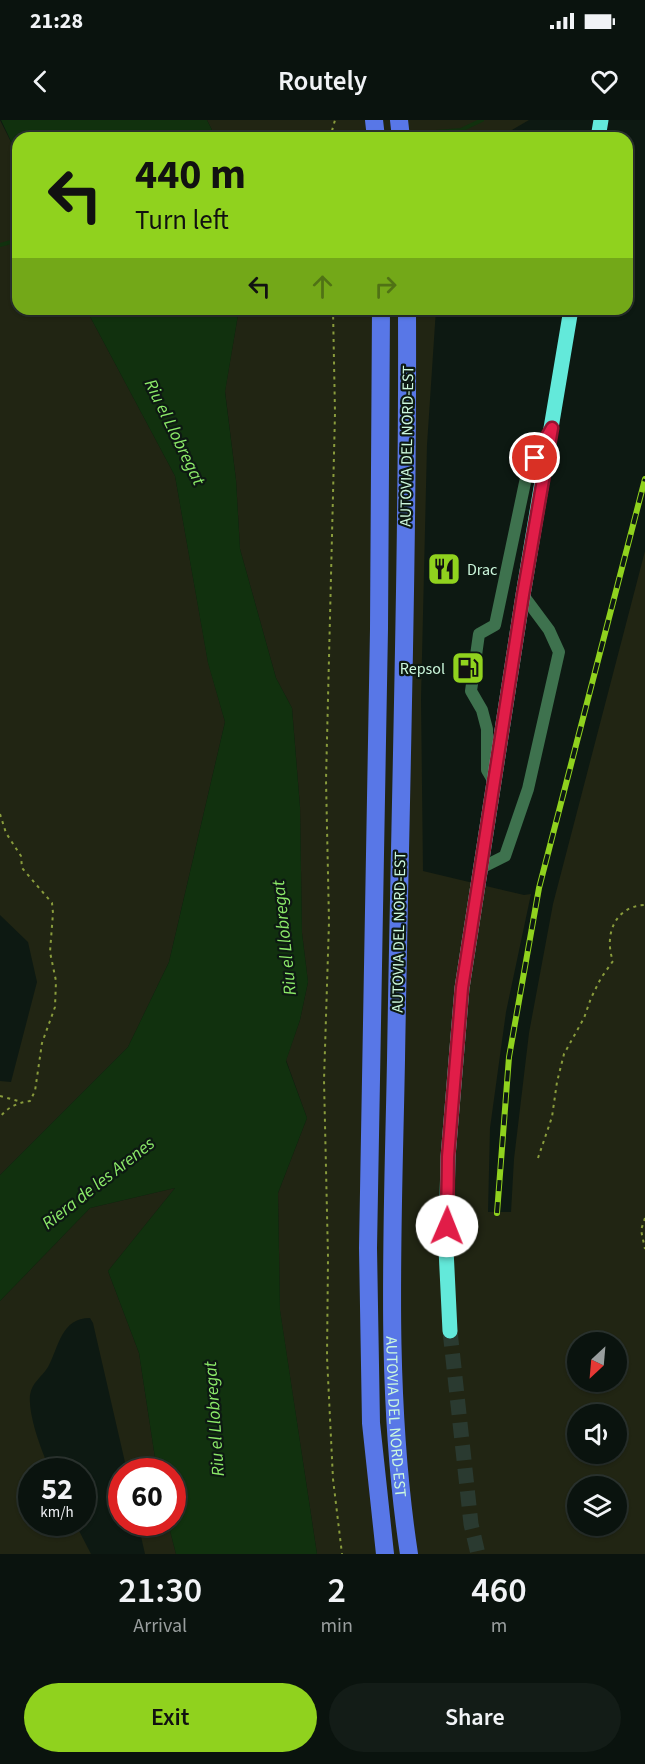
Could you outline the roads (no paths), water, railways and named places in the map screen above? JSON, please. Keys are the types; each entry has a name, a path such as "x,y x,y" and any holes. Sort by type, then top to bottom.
{"highway":[{"name":"AUTOVIA DEL NORD-EST","path":"381,315 379,629 368,1269 371,1423 385,1554"},
{"name":"AUTOVIA DEL NORD-EST","path":"407,315 392,1250 395,1421 402,1506 409,1554"}],"main road":[{"path":"450,1331 446,1249 448,1157 462,988 479,869 570,315"}],"lane":[{"path":"494,783 487,770 487,729 482,710 471,691 479,634 495,625 527,473 552,428"},
{"path":"479,869 505,856 509,847 528,789 559,652 549,630 523,595"}],"water":[{"path":"1,120 207,120 213,132 12,132 12,143"},
{"path":"89,315 238,315 225,392 236,480 240,549 276,678 292,708 300,807 302,933 308,982 300,1020 286,1061 307,1118 278,1193 280,1310 317,1554 176,1554 171,1536 186,1536 186,1458 155,1458 139,1353 108,1271 175,1188 90,1208 0,1301 0,1175 128,1047 169,962 225,722 208,663 175,476"}],"waterway":[{"path":"436,132 461,130 482,120"},
{"path":"0,245 12,242"}],"tunnel":[{"path":"450,1331 471,1524 478,1554"}],"railway":[{"path":"497,1213 509,1057 539,888 645,479"}],"place":[{"name":"Drac","path":"444,569"},
{"name":"Repsol","path":"468,668"}],"water label":[{"name":"Riu el Llobregat","path":"175,432"},
{"name":"Riu el Llobregat","path":"284,938"},
{"name":"Riera de les Arenes","path":"98,1183"},
{"name":"Riu el Llobregat","path":"214,1419"}]}
